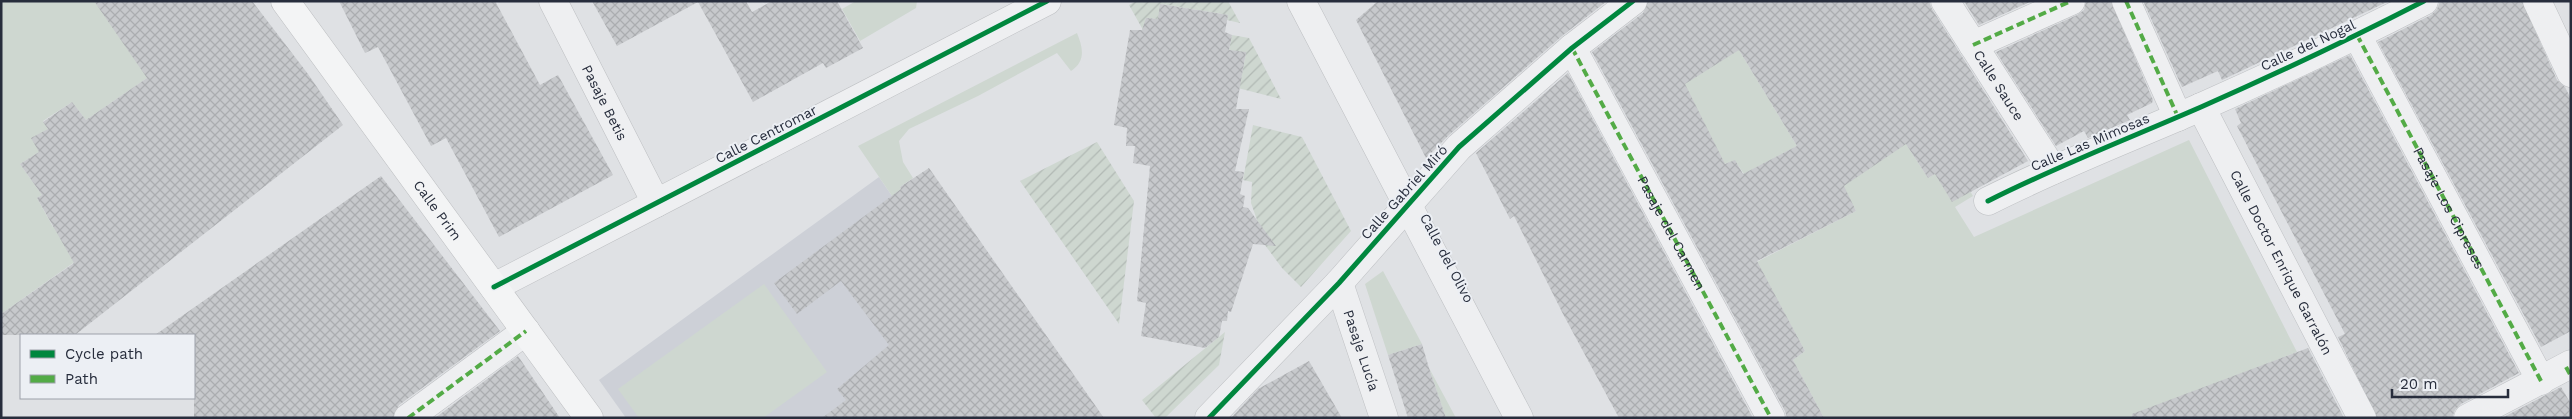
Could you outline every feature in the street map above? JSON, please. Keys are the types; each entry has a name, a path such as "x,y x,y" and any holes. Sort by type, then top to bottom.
{"main road":[{"name":"Calle Prim","path":"285,1 590,418"}],"street":[{"name":"Pasaje Betis","path":"553,1 656,203"},
{"name":"Calle del Olivo","path":"1301,1 1519,418"},
{"name":"Calle Gabriel Miró","path":"1209,418 1339,283 1460,147 1572,48 1633,1"},
{"name":"Calle Sauce","path":"1945,1 2053,170"},
{"path":"1973,45 2071,1"},
{"name":"Calle Doctor Enrique Garralón","path":"2126,1 2362,418"},
{"name":"Calle del Nogal","path":"2190,112 2357,35 2424,1"},
{"path":"2537,1 2571,73"},
{"name":"Calle Centromar","path":"494,287 1032,4"},
{"name":"Pasaje Los Cipreses","path":"2357,35 2541,381"},
{"name":"Pasaje del Carmen","path":"1572,48 1771,418"},
{"name":"Calle Las Mimosas","path":"1988,201 2053,170 2190,112"},
{"name":"Pasaje Lucía","path":"1339,283 1384,418"},
{"path":"408,418 526,331"},
{"path":"2468,418 2569,369"}],"shaded area":[{"path":"1,1 94,1 150,76 86,120 72,102 43,121 48,129 39,152 20,164 42,195 37,198 53,227 107,239 1,314"},
{"path":"856,1 917,1 916,8 860,41 842,9"},
{"path":"1136,1 1228,1 1240,23 1227,20 1228,15 1161,4 1158,19 1146,18 1143,30 1129,5"},
{"path":"1077,33 1082,54 1079,63 1071,71 1057,53 978,96 909,129 899,141 903,162 913,178 900,187 988,309 892,196 858,146"},
{"path":"1232,35 1249,38 1281,99 1226,85 1227,76 1241,79 1246,53 1229,50"},
{"path":"1665,48 1739,50 1797,146 1744,174 1735,161 1724,164"},
{"path":"1253,125 1302,137 1351,231 1301,287 1282,268 1259,237 1257,220 1251,203 1252,182 1243,180"},
{"path":"2189,140 2297,352 2129,418 1824,418 1793,360 1805,351 1779,303 1741,270 1856,211 1833,167 1906,144 1928,178 1953,163 1973,196 1955,207 1974,237"},
{"path":"1097,142 1134,201 1119,324 1020,181"},
{"path":"879,177 892,196 923,418 626,418 599,380"},
{"path":"1383,271 1422,344 1388,355 1365,284"},
{"path":"764,284 827,372 763,418 639,418 618,389"},
{"path":"1225,332 1219,365 1165,418 1156,418 1142,400"},
{"path":"1429,368 1456,418 1446,418"}],"building":[{"path":"94,1 252,1 308,74 343,125 76,334 1,335 1,314 74,263 37,198 42,195 20,164 39,152 31,138 48,129 43,122 72,102 86,120 147,78"},
{"path":"339,1 495,1 540,85 558,75 613,175 499,237 446,138 431,146 378,47 365,53"},
{"path":"592,1 746,1 752,12 772,1 837,1 863,48 826,68 823,63 753,102 698,2 617,46"},
{"path":"1378,1 1607,1 1562,36 1449,135 1426,158 1356,20"},
{"path":"1648,1 1929,1 1932,9 2028,161 1952,202 1935,174 1928,178 1906,144 1844,186 1856,211 1757,261 1805,351 1793,360 1824,418 1787,418 1785,411 1592,52 1643,13","holes":["1739,50 1797,146 1743,174 1735,160 1725,164 1685,84"]},
{"path":"1964,1 2032,1 1979,25"},
{"path":"2086,1 2111,1 2153,100 2152,103 2127,115 2130,120 2088,138 2084,131 2056,146 1996,52 2077,15 2084,10"},
{"path":"2143,1 2389,1 2222,80 2218,71 2182,87"},
{"path":"2440,1 2522,1 2557,80 2565,87 2571,99 2571,331 2541,347 2378,42 2431,15 2437,9"},
{"path":"1160,4 1228,15 1225,32 1232,35 1229,50 1246,52 1236,109 1249,109 1235,171 1244,172 1240,194 1245,196 1243,207 1248,208 1276,246 1253,244 1231,312 1228,311 1227,321 1222,321 1219,337 1205,348 1141,336 1146,303 1137,301 1150,166 1133,163 1135,146 1126,146 1127,128 1114,125 1130,30 1142,30 1146,18 1158,19"},
{"path":"2350,55 2519,373 2461,404 2455,410 2452,418 2377,418 2338,337 2345,334 2237,126 2241,123 2235,109"},
{"path":"1568,73 1753,418 1619,418 1563,314 1514,216 1510,219 1476,153"},
{"path":"929,168 1104,418 822,418 846,400 837,389 889,345 841,281 797,314 774,283 901,189 900,187"},
{"path":"381,176 500,331 399,405 393,418 194,418 195,334 156,334"},
{"path":"1422,344 1446,418 1408,418 1388,355"},
{"path":"2308,348 2344,418 2132,418 2132,414"},
{"path":"518,356 560,418 435,418"},
{"path":"1309,361 1342,418 1231,418 1258,389"},
{"path":"2561,387 2571,404 2571,418 2502,418"}],"marked path":[{"path":"1973,45 2071,1"},
{"path":"2126,1 2178,117"},
{"path":"2357,35 2541,381"},
{"path":"1572,48 1771,418"},
{"path":"408,418 526,331"},
{"path":"2566,367 2571,376"}],"cycle path":[{"path":"494,287 1047,1"},
{"path":"1209,418 1339,283 1459,147 1572,48 1633,1"},
{"path":"1988,201 2067,164 2257,82 2341,43 2424,1"}]}
